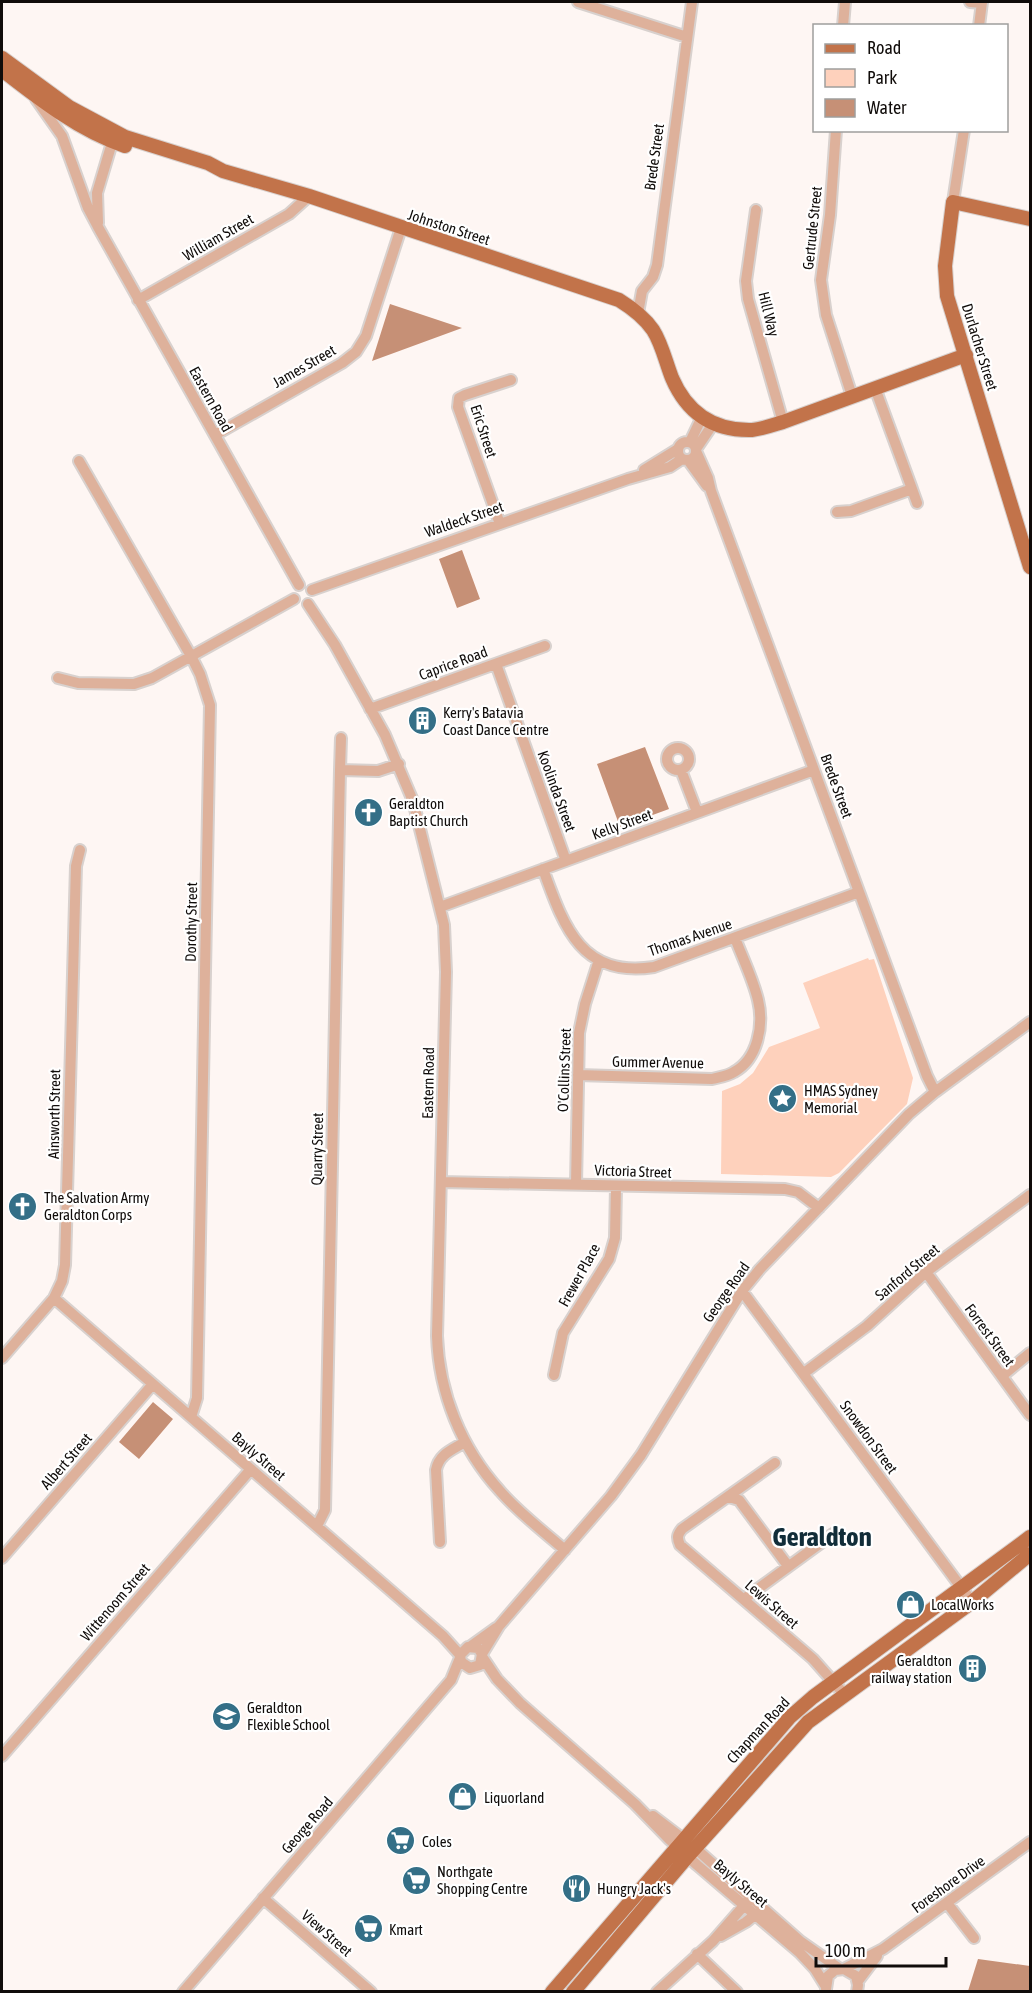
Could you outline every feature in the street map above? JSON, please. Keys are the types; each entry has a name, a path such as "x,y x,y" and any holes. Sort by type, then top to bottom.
{"main road":[{"name":"Johnston Street","path":"2,58 113,137"},
{"name":"Johnston Street","path":"2,70 63,115 113,137 208,163 223,171 309,196 619,300 638,313 654,332 673,379 686,403 708,420"},
{"path":"953,202 1030,219"},
{"name":"Durlacher Street","path":"953,202 945,266 947,296 1030,567"},
{"path":"708,420 735,429 754,430 783,422 966,356"},
{"name":"Chapman Road","path":"552,1992 790,1717 1030,1537"},
{"name":"Chapman Road","path":"573,1992 692,1852 808,1722 972,1602 1030,1554"}],"street":[{"path":"578,2 687,37"},
{"name":"Brede Street","path":"638,313 642,291 653,277 657,265 692,2"},
{"path":"843,24 845,2"},
{"path":"970,2 982,2 979,24"},
{"name":"Eastern Road","path":"28,90 63,136 88,208 299,585"},
{"name":"Gertrude Street","path":"836,132 830,215 821,280 826,315 852,396"},
{"name":"Durlacher Street","path":"953,202 964,132"},
{"name":"Eastern Road","path":"98,227 97,193 113,137"},
{"name":"William Street","path":"138,300 289,214 309,196"},
{"name":"Hill Way","path":"756,210 746,281 748,300 783,422"},
{"name":"James Street","path":"215,435 342,363 356,352 366,336 401,228"},
{"name":"Eric Street","path":"500,524 458,407 459,398 511,380"},
{"path":"875,388 917,503"},
{"path":"683,456 693,458 694,448 708,420"},
{"name":"Waldeck Street","path":"312,590 628,479 683,456 681,444 694,448"},
{"name":"Brede Street","path":"694,448 705,470 927,1076 935,1092"},
{"name":"Brede Street","path":"683,456 711,491"},
{"name":"Dorothy Street","path":"79,461 191,656 200,674 210,705 197,1398 191,1417"},
{"path":"837,512 851,511 912,489"},
{"path":"299,585 305,585 312,590 313,596 308,604 298,604 294,599 294,589 299,585"},
{"path":"58,678 78,683 134,684 152,678 294,599"},
{"name":"Eastern Road","path":"308,604 334,645 399,764 413,801 444,925 446,972 438,1353 447,1398 465,1442 481,1467 501,1492 565,1550"},
{"name":"Caprice Road","path":"370,709 545,646"},
{"name":"Koolinda Street","path":"496,664 566,861"},
{"name":"Quarry Street","path":"317,1526 325,1510 341,738"},
{"path":"340,770 378,771 399,764"},
{"path":"681,770 697,812"},
{"name":"Kelly Street","path":"440,907 814,770"},
{"name":"Ainsworth Street","path":"2,1358 54,1298 62,1281 65,1265 76,866 80,850"},
{"name":"Thomas Avenue","path":"543,869 562,919 580,947 599,960 627,969 654,967 859,892"},
{"name":"Gummer Avenue","path":"578,1075 712,1079 732,1074 740,1068 748,1060 758,1040 760,1016 758,1001 735,938"},
{"name":"O'Collins Street","path":"576,1184 581,1018 599,960"},
{"name":"George Road","path":"482,1656 499,1626 611,1496 641,1455 742,1291 760,1269 909,1114 1030,1022"},
{"name":"Victoria Street","path":"441,1182 786,1189 798,1192 819,1208"},
{"name":"Frewer Place","path":"554,1375 563,1333 609,1258 615,1238 616,1186"},
{"name":"Sanford Street","path":"804,1373 867,1326 926,1272 1030,1195"},
{"name":"Forrest Street","path":"926,1272 1030,1415"},
{"name":"Snowdon Street","path":"742,1291 972,1602"},
{"name":"Bayly Street","path":"54,1298 443,1636 460,1656"},
{"path":"1002,1376 1030,1353"},
{"name":"Albert Street","path":"2,1558 153,1383"},
{"path":"440,1542 436,1470 441,1456 465,1442"},
{"path":"729,1497 775,1463"},
{"name":"Wittenoom Street","path":"2,1756 251,1469"},
{"path":"729,1497 739,1500 788,1566"},
{"name":"Lewis Street","path":"729,1497 682,1529 677,1539 680,1545 813,1659 844,1694"},
{"path":"744,1599 833,1534"},
{"name":"George Road","path":"471,1646 499,1626"},
{"name":"Bayly Street","path":"443,1636 471,1646"},
{"path":"471,1646 478,1648 482,1656 480,1665 472,1668 464,1665 460,1656 465,1648 471,1646"},
{"name":"George Road","path":"185,1991 451,1680 460,1656"},
{"name":"Bayly Street","path":"482,1656 497,1679 520,1703 635,1804 760,1911 800,1941 842,1969 853,1973 859,1987"},
{"name":"Bayly Street","path":"472,1668 497,1679"},
{"name":"George Road","path":"451,1680 472,1668"},
{"name":"Foreshore Drive","path":"859,1987 870,1962 883,1949 1030,1842"},
{"name":"View Street","path":"263,1898 371,1992"},
{"path":"713,1941 748,1901"},
{"path":"947,1903 974,1938"},
{"path":"657,1992 713,1941 760,1911"},
{"name":"Bayly Street","path":"760,1911 815,1969 826,1988"},
{"name":"Foreshore Drive","path":"826,1988 828,1976 883,1949"},
{"path":"697,1954 737,1992"}],"green space":[{"path":"868,958 869,960 874,959 913,1078 907,1104 839,1173 831,1177 721,1174 722,1091 740,1084 753,1073 769,1047 820,1028 803,983"}],"water":[{"path":"390,304 462,328 372,361"},
{"path":"462,550 480,599 457,608 439,559"},
{"path":"645,747 669,809 620,827 597,764"},
{"path":"153,1402 173,1419 139,1459 119,1442"},
{"path":"978,1959 1030,1966 1030,1991 968,1991"}],"place":[{"name":"Kerry's Batavia Coast Dance Centre","path":"422,721"},
{"name":"Geraldton Baptist Church","path":"368,812"},
{"name":"HMAS Sydney Memorial","path":"783,1099"},
{"name":"The Salvation Army Geraldton Corps","path":"23,1206"},
{"name":"LocalWorks","path":"910,1604"},
{"name":"Geraldton railway station","path":"973,1669"},
{"name":"Geraldton Flexible School","path":"226,1716"},
{"name":"Liquorland","path":"463,1797"},
{"name":"Coles","path":"401,1841"},
{"name":"Northgate Shopping Centre","path":"416,1880"},
{"name":"Hungry Jack's","path":"576,1888"},
{"name":"Kmart","path":"368,1929"}],"district":[{"name":"Geraldton","path":"822,1536"}]}
